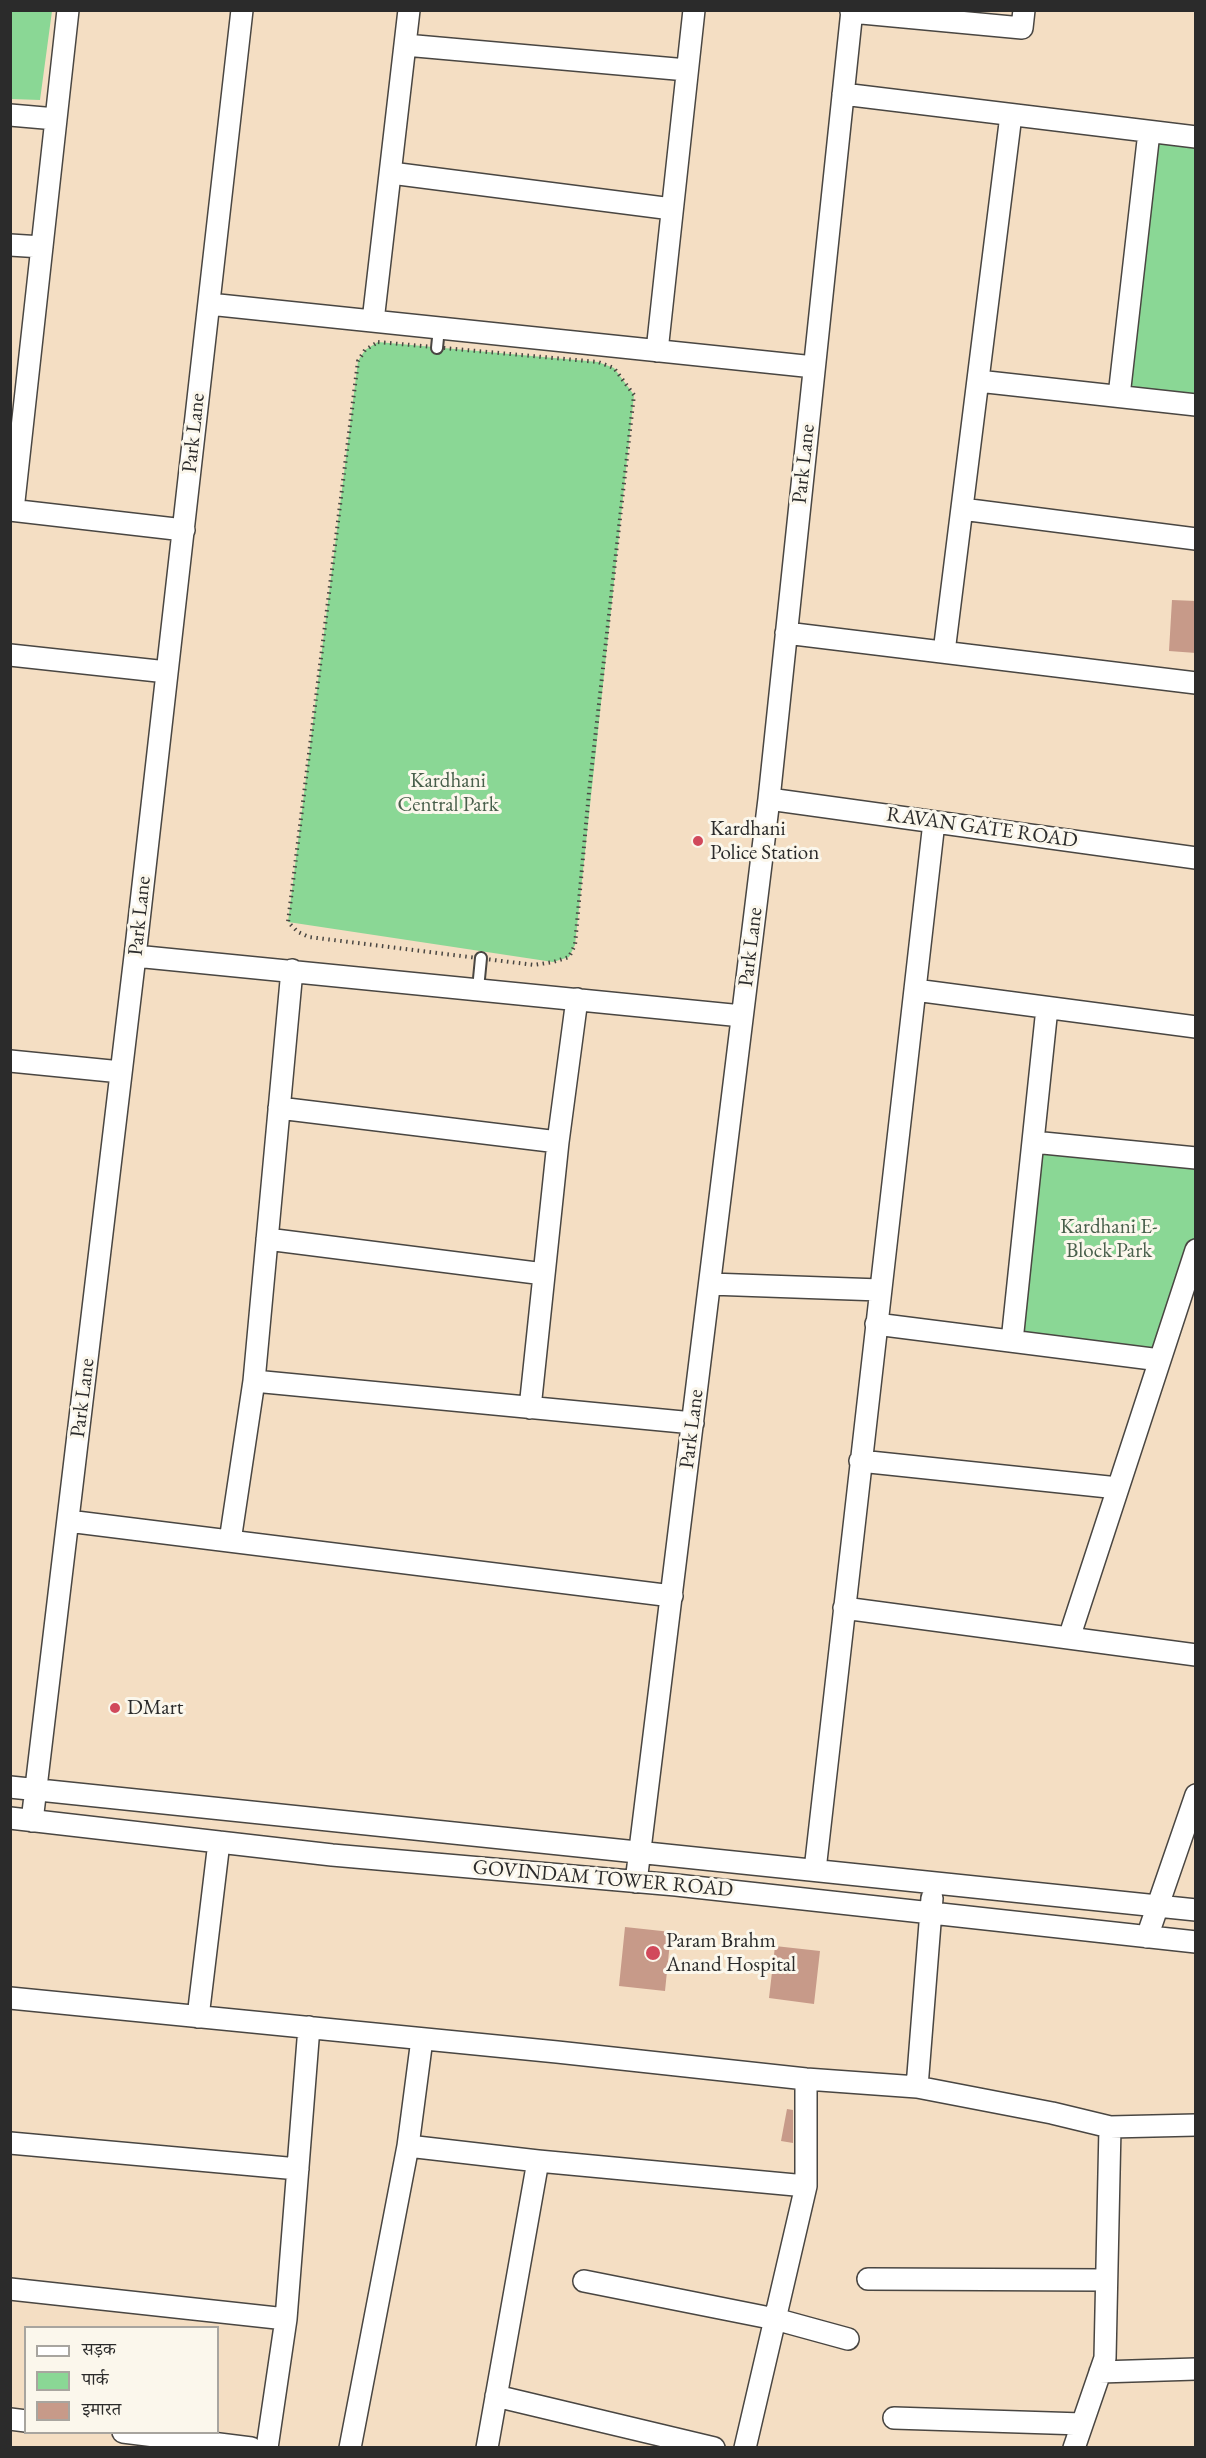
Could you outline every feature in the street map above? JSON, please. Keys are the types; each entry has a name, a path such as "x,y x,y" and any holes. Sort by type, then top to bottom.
{"street":[{"path":"68,10 42,247 19,375 12,510 184,530"},
{"name":"Park Lane","path":"32,1821 122,1072 242,10"},
{"path":"373,321 409,10"},
{"path":"657,351 694,10"},
{"path":"851,11 1022,28 1024,10"},
{"name":"Park Lane","path":"636,1882 769,799 851,11"},
{"path":"405,45 687,70"},
{"path":"843,94 1196,137"},
{"path":"10,115 56,118"},
{"path":"944,652 1011,115"},
{"path":"1119,396 1149,132"},
{"path":"391,173 672,209"},
{"path":"10,245 42,247"},
{"path":"209,304 373,321 438,338 657,351 814,367"},
{"path":"978,381 1196,405"},
{"path":"962,509 1196,538"},
{"path":"786,633 1196,683"},
{"path":"10,655 168,672"},
{"name":"RAVAN GATE ROAD","path":"769,799 1196,858"},
{"path":"815,1870 934,822"},
{"path":"135,956 742,1016"},
{"path":"230,1541 254,1381 292,970"},
{"path":"915,990 1196,1027"},
{"path":"530,1408 558,1142 577,999"},
{"path":"1012,1341 1047,1008"},
{"path":"10,1061 122,1072"},
{"path":"279,1108 558,1142"},
{"path":"1033,1142 1196,1158"},
{"path":"267,1239 544,1275"},
{"path":"1069,1638 1196,1250"},
{"path":"710,1284 880,1290"},
{"path":"876,1324 1160,1360"},
{"path":"254,1381 693,1423"},
{"path":"860,1461 1118,1488"},
{"path":"68,1521 672,1596"},
{"path":"844,1608 1196,1655"},
{"name":"GOVINDAM TOWER ROAD","path":"10,1787 1196,1910"},
{"path":"1147,1937 1160,1905 1196,1795"},
{"name":"GOVINDAM TOWER ROAD","path":"10,1818 332,1855 636,1882 1196,1942"},
{"path":"198,2017 219,1842"},
{"path":"917,2087 930,1912 935,1884"},
{"path":"10,1998 806,2079 917,2087 1052,2113 1110,2127 1196,2125"},
{"path":"267,2448 286,2319 309,2027"},
{"path":"350,2448 408,2146 422,2039"},
{"path":"745,2448 806,2186 806,2079"},
{"path":"1074,2448 1105,2358 1110,2127"},
{"path":"10,2143 298,2169"},
{"path":"408,2146 537,2162 806,2186"},
{"path":"487,2448 537,2162"},
{"path":"868,2279 1105,2280"},
{"path":"584,2281 775,2319 848,2339"},
{"path":"10,2289 286,2319"},
{"path":"1100,2372 1196,2369"},
{"path":"496,2396 714,2448"},
{"path":"894,2418 1082,2424"},
{"path":"132,2434 251,2448"}],"lane":[{"path":"478,989 481,958"}],"path":[{"path":"438,338 598,362 614,368 634,395 575,945 569,957 534,965 481,958 309,938 298,932 288,922 358,361 365,350 378,342 438,338"}],"green space":[{"path":"10,11 52,11 40,100 11,99"},
{"path":"1149,132 1195,137 1195,405 1119,396"},
{"name":"Kardhani Central Park","path":"378,342 598,362 614,368 634,395 575,945 569,957 553,962 288,922 358,361 365,350"},
{"name":"Kardhani E- Block Park","path":"1033,1142 1195,1158 1195,1250 1160,1360 1012,1341"}],"building":[{"path":"1172,600 1196,601 1196,653 1169,651"},
{"path":"625,1927 671,1932 665,1991 619,1986"},
{"path":"775,1946 820,1951 814,2004 769,1998"},
{"path":"787,2109 793,2110 793,2143 781,2141"}],"place":[{"name":"Kardhani Police Station","path":"698,841"},
{"name":"DMart","path":"115,1708"},
{"name":"Param Brahm Anand Hospital","path":"653,1953"}]}
